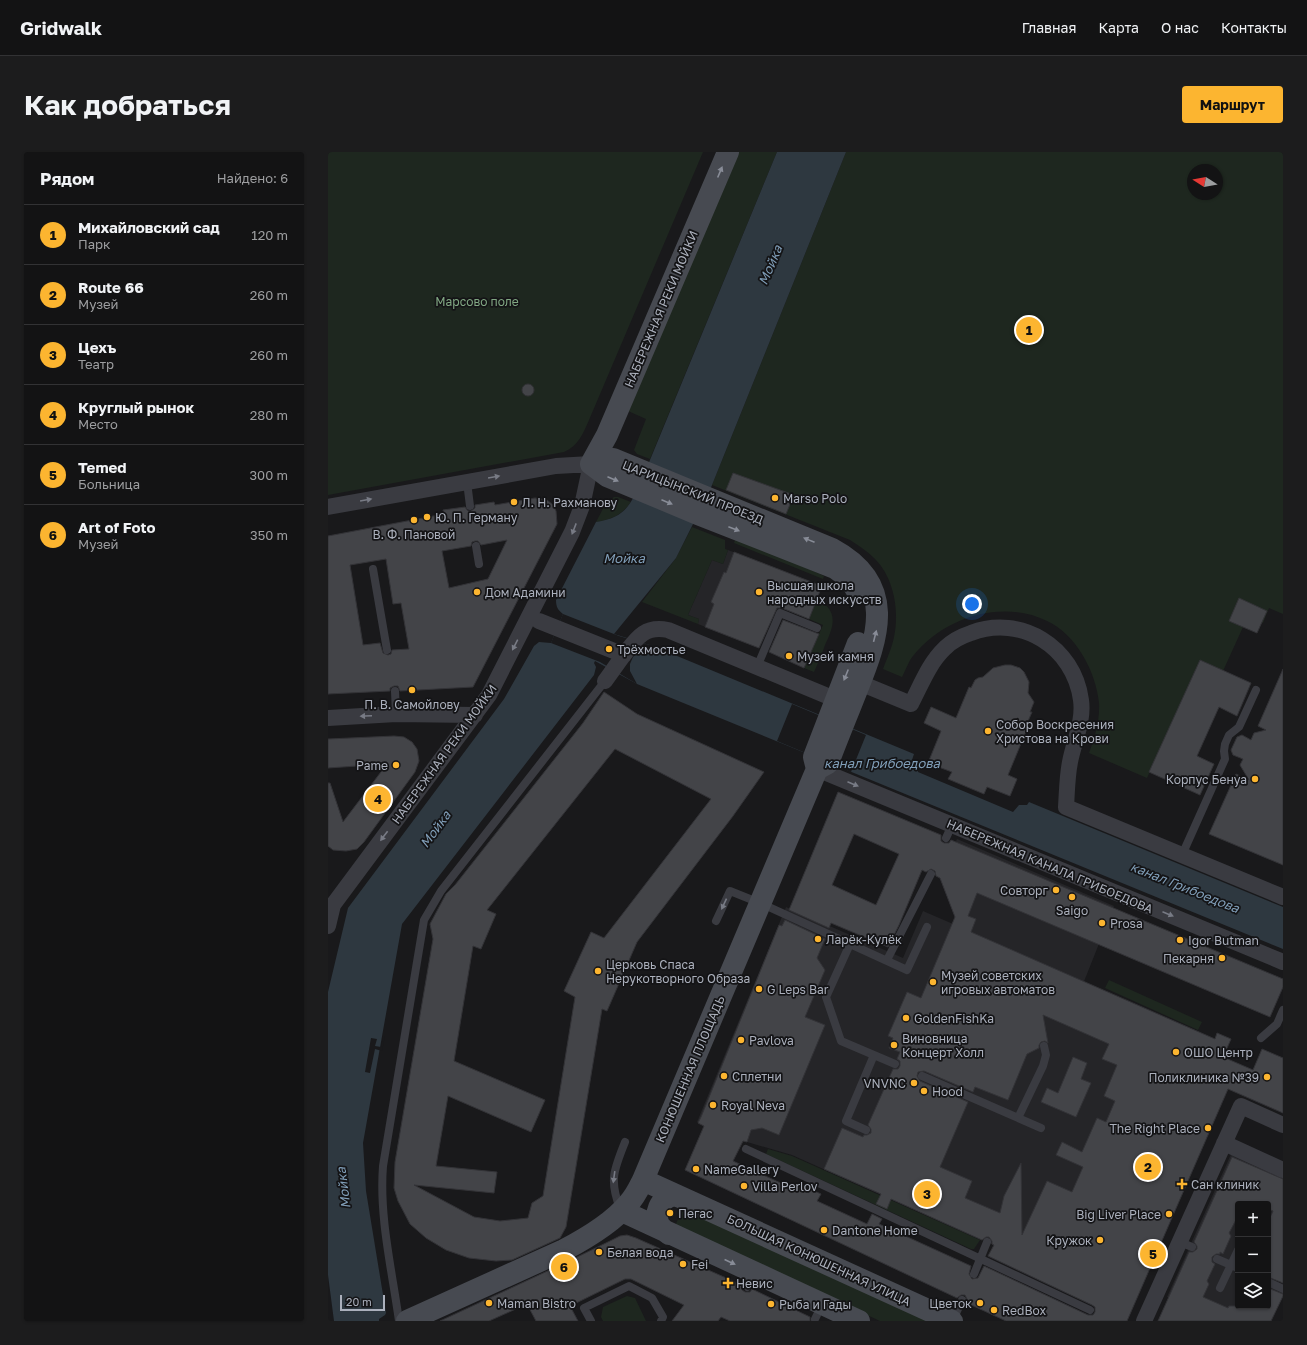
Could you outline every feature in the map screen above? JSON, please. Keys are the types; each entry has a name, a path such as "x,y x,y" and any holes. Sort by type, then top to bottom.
{"main road":[{"name":"НАБЕРЕЖНАЯ РЕКИ МОЙКИ","path":"591,464 593,433 713,152"},
{"name":"НАБЕРЕЖНАЯ РЕКИ МОЙКИ","path":"591,464 607,435 728,152"},
{"name":"ЦАРИЦЫНСКИЙ ПРОЕЗД","path":"591,464 613,459 641,480 702,506 835,568 844,574 855,586 861,600 863,610 862,627 857,649 836,714"},
{"name":"ЦАРИЦЫНСКИЙ ПРОЕЗД","path":"702,506 832,549 856,565 863,574 873,592 876,602 878,622 860,684 836,714"},
{"name":"КОНЮШЕННАЯ ПЛОЩАДЬ","path":"407,1321 472,1297 566,1254 622,1212 637,1192 820,763 836,714"},
{"name":"БОЛЬШАЯ КОНЮШЕННАЯ УЛИЦА","path":"643,1180 952,1321"},
{"path":"669,1234 663,1230 659,1224 657,1218 658,1211 661,1204 672,1196 678,1196 684,1199"},
{"path":"622,1212 669,1234 751,1280 819,1312 859,1321"}],"street":[{"path":"328,507 556,466 591,464"},
{"name":"НАБЕРЕЖНАЯ РЕКИ МОЙКИ","path":"328,926 330,900 489,695 572,532 582,506 591,464"},
{"path":"539,621 624,655"},
{"path":"860,684 911,704 933,662 946,647 962,636 981,629 1000,627 1020,630 1042,639 1055,648 1068,663 1076,681 1081,700 1080,720 1070,761 1066,807 1283,897"},
{"path":"609,676 636,639 652,629 668,630 756,667 836,714"},
{"path":"328,718 396,714 474,715"},
{"name":"НАБЕРЕЖНАЯ КАНАЛА ГРИБОЕДОВА","path":"820,763 949,831 1283,962"},
{"path":"1144,1321 1186,1244 1224,1143 1241,1106 1283,1125"},
{"path":"1224,1143 1283,1170"}],"lane":[{"path":"466,482 470,506"},
{"path":"476,546 479,564"},
{"path":"373,569 388,650"},
{"path":"756,667 780,613 817,628"},
{"path":"399,1321 383,1210 383,1166 424,920 441,891 609,676"},
{"path":"1182,855 1225,759 1224,751 1229,735 1239,727 1256,690"},
{"path":"395,691 396,714"},
{"path":"887,960 931,874"},
{"path":"716,921 730,891 760,903 907,970 927,927"},
{"path":"850,944 826,997 842,1041 895,1064"},
{"path":"1261,1038 1277,1024 1283,1010"},
{"path":"1018,1118 1043,1066 1046,1055 1044,1046"},
{"path":"866,1130 846,1121 874,1055"},
{"path":"922,1076 1040,1128"},
{"path":"622,1212 618,1203 613,1180 618,1160 625,1142"},
{"path":"746,1149 1090,1310"},
{"path":"974,1274 987,1242"},
{"path":"1217,1259 1234,1267 1220,1288"},
{"path":"1271,1283 1283,1289"},
{"path":"591,1321 584,1308 590,1301 629,1286 652,1298 663,1317 660,1321"},
{"path":"952,1321 962,1300"}],"shaded area":[{"name":"Высшая школа народных искусств","path":"728,550 822,586 809,619 773,605 756,647 698,624 699,619 688,615 712,560 723,564"},
{"path":"957,839 1114,906 1079,994 1223,1057 1103,1294 792,1155 747,1142 697,1122 786,907 903,958 923,911 953,924 955,917 940,878"},
{"path":"1232,1152 1283,1174 1283,1189 1271,1215 1271,1201 1235,1201 1235,1309 1271,1309 1271,1278 1283,1284 1283,1296 1271,1321 1217,1321 1167,1297"}],"green space":[{"name":"Марсово поле","path":"328,152 703,152 587,425 580,439 573,446 564,452 328,495"},
{"path":"738,152 777,152 650,459 637,454 634,450 646,419 628,411"},
{"path":"846,152 1283,152 1283,614 1269,608 1263,623 1248,616 1223,671 1200,660 1147,778 1089,753 1099,716 1099,703 1094,679 1083,655 1075,644 1067,635 1047,621 1030,615 1011,612 993,612 975,616 957,622 926,642 911,658 902,677 883,669 894,637 896,609 893,591 881,566 863,548 850,540 712,485"},
{"path":"614,497 631,502 620,514 607,520 596,522 606,503"},
{"path":"692,527 725,540 725,549 728,550 723,564 712,560 688,615 699,619 698,624 642,602 676,558"},
{"path":"736,537 820,574 824,576 823,579 734,543"},
{"path":"817,599 829,609 833,619 831,631 814,672 804,668 823,625 809,619"},
{"path":"1109,980 1202,1022 1198,1030 1105,988"},
{"path":"768,1149 792,1156 980,1240 974,1249 971,1249 766,1154"},
{"path":"683,1208 931,1321 880,1321 675,1226"},
{"path":"627,1296 635,1298 646,1321 603,1321 601,1317 603,1307"}],"water":[{"name":"Мойка","path":"777,152 846,152 710,490 676,558 614,634 653,646 914,754 912,760 918,764 918,772 1013,812 1019,805 1027,805 1029,802 1283,907 1283,949 637,684 595,661 594,663 596,667 594,675 402,924 363,1143 366,1191 386,1313 379,1319 379,1321 334,1321 328,1275 328,992 348,908 504,699 534,646 539,642 551,643 563,614 556,605 556,600 596,522 607,520 616,516 628,506 633,499"}],"pier":[{"path":"563,614 619,636 653,646 638,652 633,657 630,664 630,671 637,684 600,662 551,643"},
{"path":"792,704 866,735 851,772 777,741"},
{"path":"383,1036 385,1036 382,1051 375,1049 370,1073 365,1072 371,1038 377,1039 375,1046 381,1047"}],"building":[{"path":"526,384 530,384 534,390 530,396 526,396 522,392 522,388"},
{"path":"733,473 794,495 786,514 726,490"},
{"path":"535,498 547,500 553,505 556,511 557,524 473,687 400,691 398,686 394,686 390,688 390,691 328,694 328,536 444,514 443,510 465,507 468,511 471,511 475,508 475,505 494,502 495,505","holes":["507,540 488,579 449,588 442,551 471,546 472,542 475,541 478,541 481,545","386,559 393,604 401,603 409,649 392,650 391,654 388,655 383,653 380,643 363,645 350,565"]},
{"name":"Высшая школа народных искусств","path":"734,552 822,586 809,619 782,608 777,608 759,648 705,627 714,604 711,602 724,572 726,573"},
{"path":"1239,598 1267,611 1257,633 1229,621"},
{"path":"783,620 819,634 804,668 769,652"},
{"path":"1200,660 1251,683 1237,716 1219,707 1197,756 1214,764 1200,795 1149,772"},
{"name":"Собор Воскресения Христова на Крови","path":"1005,665 1020,668 1024,672 1029,682 1028,693 1034,702 1030,712 1032,712 1025,728 1027,729 1008,775 1017,779 1010,796 987,787 984,794 948,779 952,772 928,763 941,731 924,723 931,707 956,718 969,687 971,688 975,680 983,677 993,668"},
{"name":"Корпус Бенуа","path":"1283,669 1283,865 1209,834 1236,774 1249,780 1240,765 1243,759 1233,755 1231,750 1237,737 1242,735 1251,740 1254,733 1266,730 1258,726"},
{"path":"604,692 637,714 764,772 733,816 637,942 607,1011 602,1009 566,1227 560,1238 512,1260 496,1261 469,1258 446,1250 426,1238 410,1224 398,1201 394,1188 395,1162 433,939 430,924 446,894 455,885 583,723","holes":["615,749 711,799 604,938 591,932 564,991 575,997 543,1196 532,1203 528,1218 500,1221 474,1217 414,1185 494,1193 497,1172 436,1166 448,1096 531,1132 545,1100 454,1061 473,946 481,949 496,914 487,910"]},
{"path":"394,736 404,737 412,742 417,749 419,761 415,772 364,842 357,849 346,851 333,850 328,846 328,783 330,783 343,822 387,764 328,768 328,739"},
{"path":"838,792 941,835 941,841 944,843 949,843 951,840 1283,979 1283,987 1270,1017 977,893 968,916 976,919 971,932 1215,1039 1217,1033 1231,1039 1223,1057 1253,1070 1262,1049 1283,1058 1283,1113 1228,1089 1127,1321 1006,1321 967,1303 965,1295 961,1295 957,1298 685,1170 704,1126 698,1123 779,925 782,926 785,920 825,939 817,958 825,970 805,1017 825,1025 779,1135 762,1128 751,1130 747,1142 743,1141 733,1161 798,1191 801,1185 821,1194 817,1201 867,1224 872,1214 882,1219 879,1224 971,1266 969,1274 972,1279 978,1278 984,1266 1088,1315 1093,1315 1095,1312 1095,1307 1092,1305 988,1256 994,1245 989,1237 982,1240 891,1199 887,1209 876,1204 881,1194 824,1169 842,1128 863,1137 864,1135 871,1133 871,1129 868,1125 893,1069 898,1069 900,1066 900,1061 897,1059 900,1052 889,1048 893,1038 888,1036 907,992 921,998 955,917 940,878 936,876 935,871 931,869 926,872 922,870 888,947 831,923 829,928 789,910","holes":["854,834 899,854 876,905 832,885","1043,1015 1109,1044 1102,1059 1117,1065 1104,1096 1115,1101 1106,1122 1097,1118 1082,1152 1062,1142 1056,1155 1083,1167 1072,1192 1047,1181 1022,1235 1021,1163 1004,1196 1000,1213 965,1198 972,1181 940,1167 968,1102 920,1081 917,1076 918,1072 924,1071 973,1092 975,1087 1008,1100 1027,1054 1039,1048 1041,1042 1045,1041 1048,1043"]},
{"path":"1073,1057 1087,1063 1081,1079 1091,1083 1076,1117 1041,1102 1047,1088 1058,1093"},
{"path":"1232,1157 1283,1179 1283,1283 1271,1278 1271,1215 1273,1211 1271,1210 1271,1201 1235,1201 1235,1222 1229,1233 1231,1236 1223,1254 1220,1252 1220,1254 1216,1254 1212,1257 1212,1262 1215,1264 1207,1281 1209,1284 1203,1297 1228,1308 1229,1306 1235,1306 1235,1309 1271,1309 1271,1289 1283,1294 1283,1296 1271,1321 1158,1321 1189,1252 1193,1252 1197,1249 1194,1242"},
{"path":"627,1235 742,1285 742,1290 745,1292 750,1292 752,1289 810,1317 810,1321 730,1321 721,1317 718,1321 672,1321 684,1305 631,1279 625,1279 570,1306 578,1321 536,1321 527,1304 489,1321 440,1321 620,1236"}],"place":[{"name":"Михайловский сад","path":"1029,330"},
{"name":"Marso Polo","path":"775,498"},
{"name":"Л. Н. Рахманову","path":"514,502"},
{"name":"Ю. П. Герману","path":"427,517"},
{"name":"В. Ф. Пановой","path":"414,520"},
{"name":"Дом Адамини","path":"477,592"},
{"name":"Высшая школа народных искусств","path":"759,592"},
{"name":"Трёхмостье","path":"609,649"},
{"name":"Музей камня","path":"789,656"},
{"name":"П. В. Самойлову","path":"412,690"},
{"name":"Собор Воскресения Христова на Крови","path":"988,731"},
{"name":"Pame","path":"396,765"},
{"name":"Корпус Бенуа","path":"1255,779"},
{"name":"Круглый рынок","path":"378,799"},
{"name":"Совторг","path":"1056,890"},
{"name":"Saigo","path":"1072,897"},
{"name":"Prosa","path":"1102,923"},
{"name":"Ларёк-Кулёк","path":"818,939"},
{"name":"Igor Butman","path":"1180,940"},
{"name":"Пекарня","path":"1222,958"},
{"name":"Церковь Спаса Нерукотворного Образа","path":"598,971"},
{"name":"Музей советских игровых автоматов","path":"933,982"},
{"name":"G Leps Bar","path":"759,989"},
{"name":"GoldenFishKa","path":"906,1018"},
{"name":"Pavlova","path":"741,1040"},
{"name":"Виновница Концерт Холл","path":"894,1045"},
{"name":"ОШО Центр","path":"1176,1052"},
{"name":"Сплетни","path":"724,1076"},
{"name":"Поликлиника №39","path":"1267,1077"},
{"name":"VNVNC","path":"914,1083"},
{"name":"Hood","path":"924,1091"},
{"name":"Royal Neva","path":"713,1105"},
{"name":"The Right Place","path":"1208,1128"},
{"name":"Route 66","path":"1148,1167"},
{"name":"NameGallery","path":"696,1169"},
{"name":"Сан клиник","path":"1182,1184"},
{"name":"Villa Perlov","path":"744,1186"},
{"name":"Цехъ","path":"927,1194"},
{"name":"Пегас","path":"670,1213"},
{"name":"Big Liver Place","path":"1169,1214"},
{"name":"Dantone Home","path":"824,1230"},
{"name":"Кружок","path":"1100,1240"},
{"name":"Белая вода","path":"599,1252"},
{"name":"Temed","path":"1153,1254"},
{"name":"Fei","path":"683,1264"},
{"name":"Art of Foto","path":"564,1267"},
{"name":"Невис","path":"728,1283"},
{"name":"Maman Bistro","path":"489,1303"},
{"name":"Цветок","path":"980,1303"},
{"name":"Рыба и Гады","path":"771,1304"},
{"name":"RedBox","path":"994,1310"}],"water label":[{"name":"канал Грибоедова","path":"882,763"},
{"name":"канал Грибоедова","path":"1185,887"}]}
